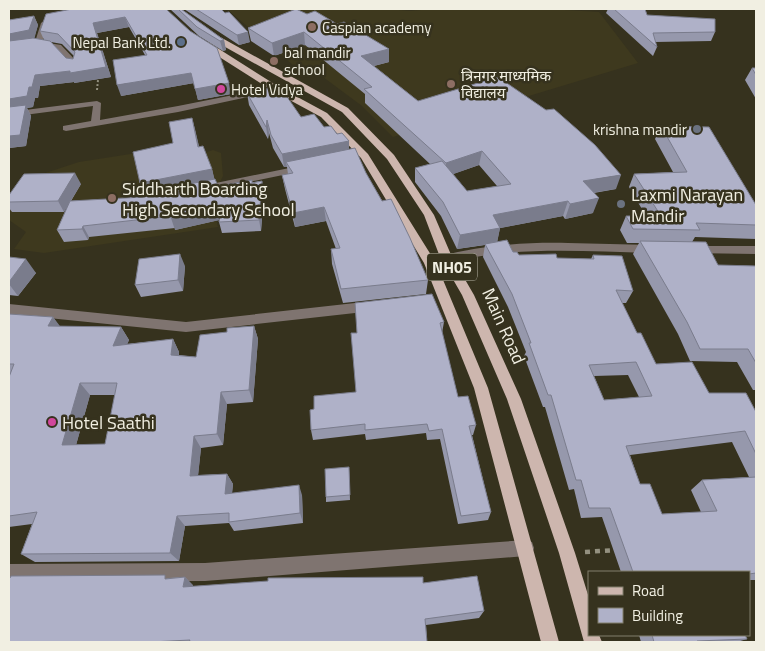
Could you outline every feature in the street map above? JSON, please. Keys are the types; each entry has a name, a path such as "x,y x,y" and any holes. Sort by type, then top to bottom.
{"main road":[{"name":"Main Road","path":"199,25 221,41 345,110 391,157 429,215 446,257 468,295 514,400 567,553 588,626"},
{"name":"NH05","path":"196,38 276,89 324,115 360,157 430,263 440,298 481,388 550,642"}],"street":[{"path":"38,44 44,23 57,18"},
{"path":"9,49 38,44 58,47 75,65"},
{"path":"66,128 178,109 276,89"},
{"path":"9,115 97,103 95,123"},
{"path":"191,190 317,166"},
{"path":"430,263 446,257 508,247 667,249"},
{"path":"687,250 756,250"},
{"path":"9,309 186,327 385,305"},
{"path":"9,573 205,572 526,548"}],"path":[{"path":"567,553 624,549"}],"shaded area":[{"name":"त्रिनगर माध्यमिक विद्यालय","path":"227,9 387,9 410,11 432,9 548,9 599,12 638,63 393,137 362,106 315,71 300,71"},
{"name":"Siddharth Boarding High Secondary School","path":"213,150 221,153 223,176 219,184 209,191 218,227 44,253 14,249 26,232 9,220 9,205 27,179 79,162 137,153 178,162"}],"building":[{"path":"72,9 166,9 190,31 217,48 229,83 195,89 191,73 117,85 113,60 147,55 125,17 93,23 106,67 70,73 70,71 35,75 27,96 9,99 9,41 33,38 50,41 66,58 73,59 75,52 58,34 40,31 46,14"},
{"path":"178,9 181,9 224,40 220,41 197,27"},
{"path":"196,9 221,9 225,13 229,12 248,32 237,35"},
{"path":"296,9 307,14 315,11 337,24 344,22 389,49 361,56 418,101 498,77 546,110 554,109 595,145 621,175 583,181 599,198 570,204 568,201 493,215 500,228 460,235 443,202 415,168 442,161 467,191 511,184 482,151 446,163 364,89 372,87 304,32 272,43 248,28"},
{"path":"614,9 645,9 647,15 715,19 715,32 653,33 657,47"},
{"path":"34,16 29,30 9,34 9,20"},
{"path":"279,85 301,117 314,114 324,127 331,126 337,134 342,133 349,141 282,154 271,135 267,120 266,127 247,93"},
{"path":"26,105 20,135 9,136 9,107"},
{"path":"192,118 198,147 203,146 212,169 140,183 133,152 173,143 169,122"},
{"path":"661,126 709,127 756,205 756,225 696,223 700,230 633,229 626,216 661,216 634,174 687,172"},
{"path":"355,148 366,173 382,201 391,199 428,280 341,289 331,249 340,248 324,207 293,213 282,175 293,173 286,162"},
{"path":"75,173 58,201 9,202 9,195 24,174"},
{"path":"215,179 218,186 252,180 252,183 262,181 259,220 219,222 221,207 171,218 171,216 83,226 82,229 57,230 70,201 143,197 142,193"},
{"path":"507,240 513,252 517,252 519,255 556,254 557,258 594,259 593,255 622,256 633,291 616,290 637,333 641,333 656,364 692,362 709,393 746,393 756,412 756,454 745,431 626,446 640,484 650,484 662,514 717,511 702,480 756,477 756,573 750,574 750,571 633,571 610,508 589,508 581,480 576,480 551,395 548,395 512,294 485,244","holes":["636,362 652,396 604,400 589,365"]},
{"path":"640,241 706,242 718,265 756,266 756,363 748,349 700,349 687,322"},
{"path":"180,254 178,280 135,285 139,259"},
{"path":"9,257 26,259 9,282"},
{"path":"432,294 444,322 440,323 458,397 468,396 476,425 469,426 491,512 461,516 442,429 429,431 427,424 365,430 365,424 311,430 310,410 314,409 314,396 356,392 351,333 357,333 355,303"},
{"path":"9,314 53,317 48,326 121,327 113,346 173,339 171,355 196,357 200,335 227,332 227,328 254,326 249,390 221,392 217,434 194,436 190,476 227,474 225,494 299,485 300,513 229,522 229,513 177,516 170,553 21,554 37,512 9,516 9,377 14,364 9,364","holes":["80,383 117,383 105,444 62,445"]},
{"path":"349,467 350,495 326,497 325,469"},
{"path":"165,575 165,579 185,577 183,587 268,581 268,578 423,577 423,583 477,576 484,611 425,619 427,642 189,642 190,640 151,642 9,642 9,578 11,576"},
{"path":"652,636 746,636 747,639 698,642 654,642"}],"place":[{"name":"Caspian academy","path":"312,27"},
{"name":"Nepal Bank Ltd.","path":"181,42"},
{"name":"bal mandir school","path":"274,61"},
{"name":"त्रिनगर माध्यमिक विद्यालय","path":"451,84"},
{"name":"Hotel Vidya","path":"221,89"},
{"name":"krishna mandir","path":"697,129"},
{"name":"Siddharth Boarding High Secondary School","path":"112,198"},
{"name":"Laxmi Narayan Mandir","path":"621,204"},
{"name":"Hotel Saathi","path":"52,422"}]}
